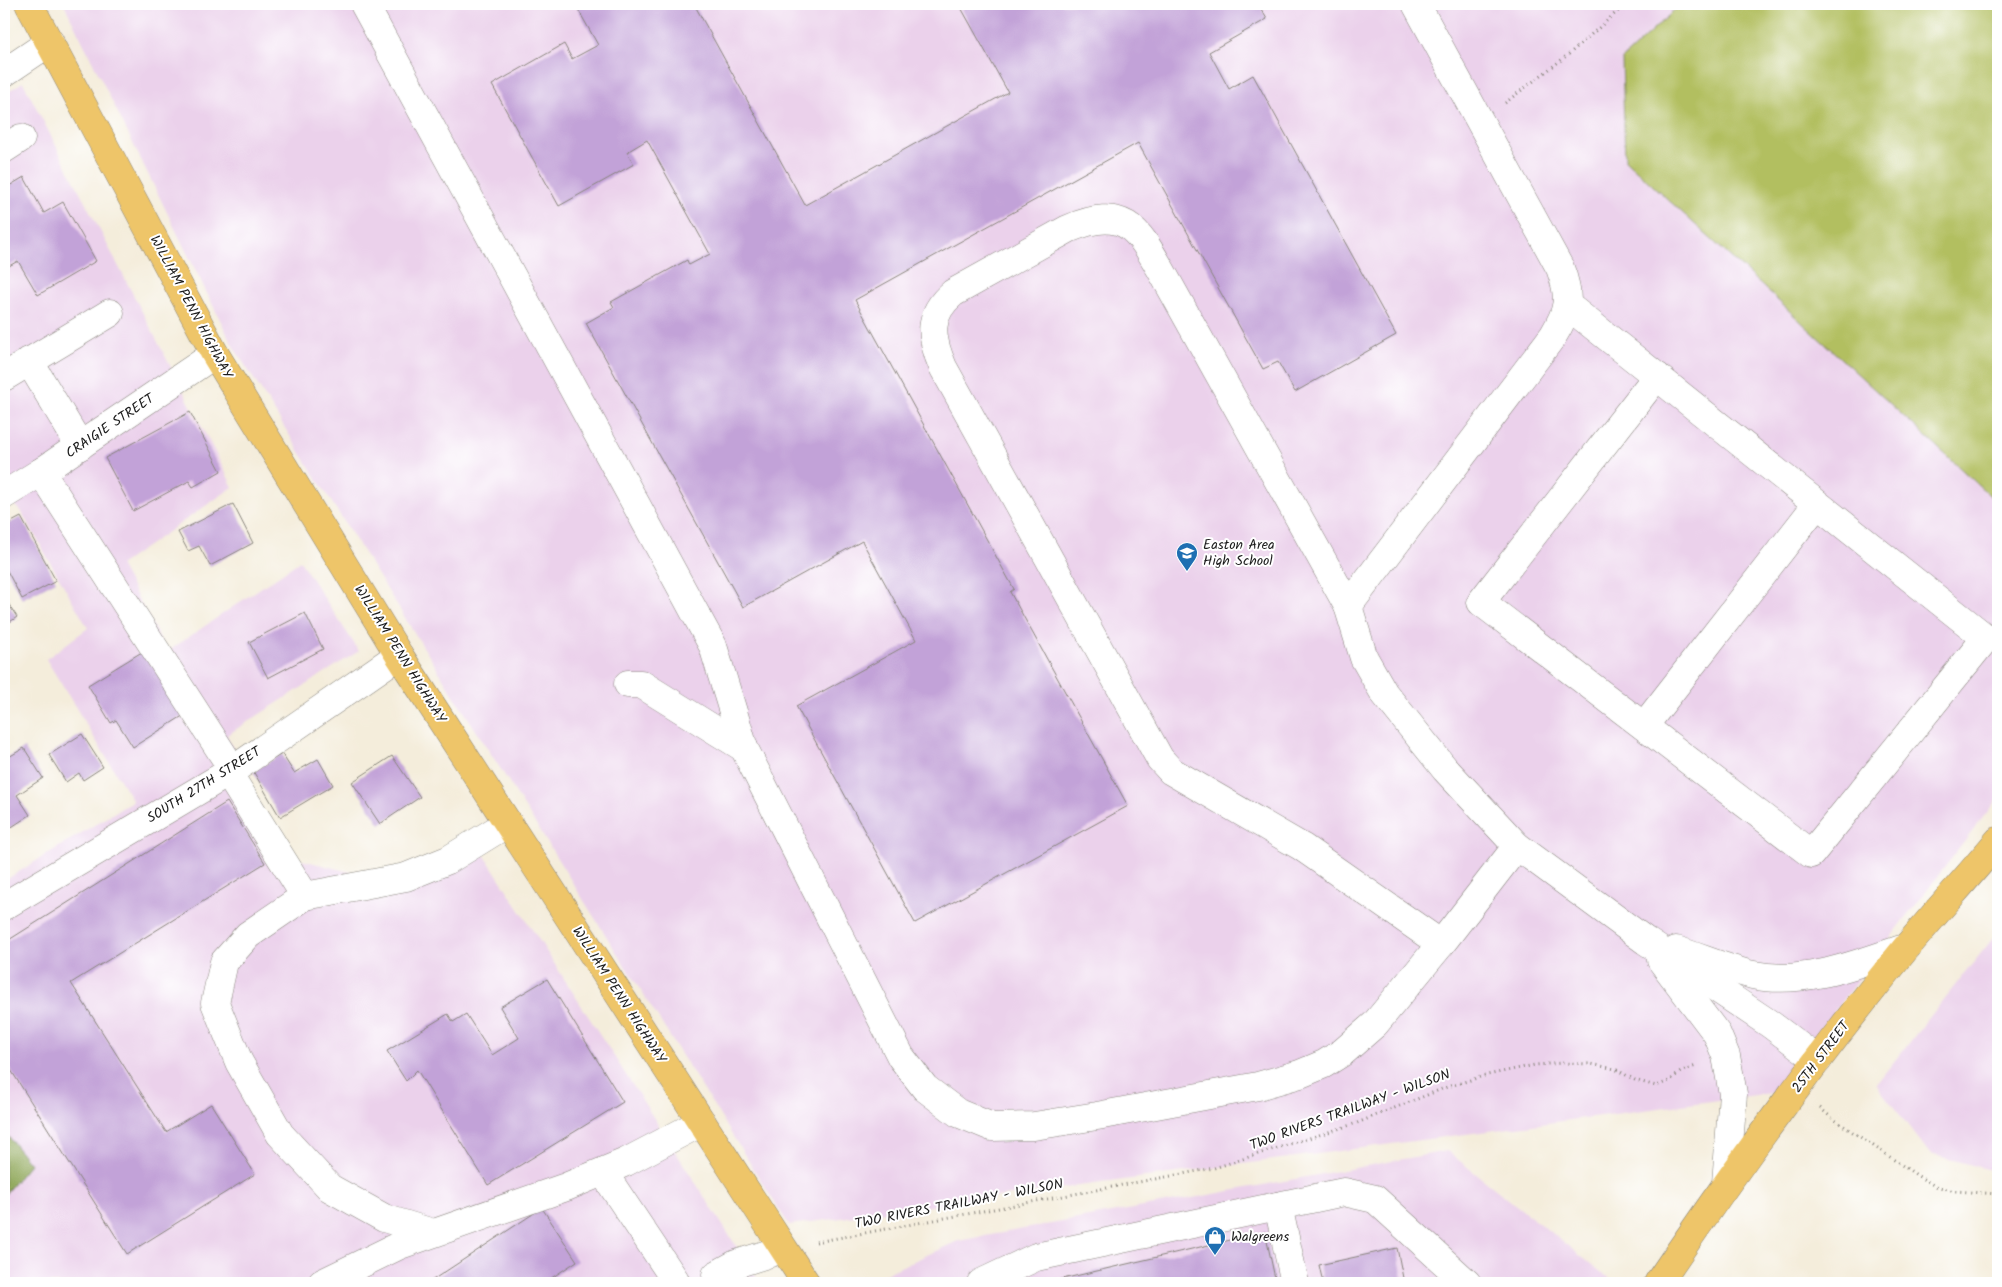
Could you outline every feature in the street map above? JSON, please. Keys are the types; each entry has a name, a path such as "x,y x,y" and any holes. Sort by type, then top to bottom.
{"main road":[{"name":"WILLIAM PENN HIGHWAY","path":"29,4 215,354 399,655 806,1283"},
{"name":"25TH STREET","path":"1658,1283 1726,1183 1818,1060 1907,947 1998,841"}],"street":[{"path":"364,4 713,646 744,748 901,1057 925,1088 958,1113 992,1127 1034,1126 1258,1086 1324,1064 1343,1052 1375,1024 1441,944 1517,846"},
{"path":"1348,606 1553,336 1561,323 1567,305 1568,288 1560,268 1416,4"},
{"path":"4,73 50,42"},
{"path":"1441,944 1302,847 1171,771 1160,759 943,367 936,349 933,332 935,316 942,302 953,293 1068,229 1086,221 1104,218 1122,221 1136,231 1148,247 1348,606 1364,658 1384,693 1445,769 1517,846 1646,941 1770,1024 1818,1060"},
{"path":"1567,305 1986,638 1811,854 1481,602 1656,376"},
{"path":"4,377 110,313"},
{"name":"CRAIGIE STREET","path":"4,495 42,472 215,354"},
{"path":"29,361 80,446"},
{"path":"42,472 231,771 305,896"},
{"path":"1644,726 1817,504"},
{"name":"SOUTH 27TH STREET","path":"4,906 231,771 399,655"},
{"path":"628,684 640,684 744,748"},
{"path":"433,1233 384,1218 330,1188 280,1134 239,1062 215,1002 224,962 248,935 305,896 406,877 448,860 508,823"},
{"path":"1646,941 1754,975 1774,977 1792,977 1837,970 1907,947"},
{"path":"1646,941 1717,1034 1726,1056 1733,1094 1726,1183"},
{"path":"322,1283 400,1245 566,1187 603,1172 702,1122"},
{"path":"603,1172 672,1282 702,1274 719,1279 736,1264 783,1249"},
{"path":"981,1283 1036,1258 1344,1192 1375,1199 1467,1283"},
{"path":"1278,1206 1295,1283"}],"path":[{"path":"1481,122 1568,54 1626,4"},
{"name":"TWO RIVERS TRAILWAY - WILSON","path":"783,1249 1214,1168 1357,1123 1447,1087 1534,1064 1563,1062 1591,1064 1615,1069 1635,1080 1656,1086 1670,1081 1682,1071 1704,1063"},
{"path":"1832,1118 1935,1186 1955,1191 1998,1194"}],"shaded area":[{"name":"Easton Area High School","path":"64,4 1998,4 1998,798 1771,1093 789,1225 233,346"},
{"path":"23,82 233,487 120,565 167,652 300,561 359,651 227,735 278,854 386,881 476,842 760,1283 4,1283 4,881 133,801 46,659 88,628 22,513 4,494 4,94"},
{"path":"1998,932 1998,1172 1930,1154 1876,1084"},
{"path":"1447,1151 1615,1283 865,1283 958,1241"}],"green space":[{"path":"1681,4 1998,4 1998,503 1625,160 1622,59"},
{"path":"4,1131 30,1164 4,1195"}],"building":[{"path":"575,4 694,4 805,205 1008,92 959,4 1271,4 1261,9 1267,19 1209,52 1229,89 1253,75 1396,335 1295,392 1278,362 1263,369 1138,143 855,300 1014,589 1010,592 1128,806 915,923 796,706 916,640 862,541 743,607 586,323 614,307 611,302 687,260 689,265 710,254 647,140 627,152 634,164 559,206 492,85 564,44 572,59 598,45"},
{"path":"24,177 44,213 63,202 96,261 38,295 18,261 9,266 4,258 4,189"},
{"path":"190,412 221,471 193,487 189,481 133,511 105,458"},
{"path":"233,504 253,543 210,566 199,546 188,551 178,532"},
{"path":"21,517 56,581 22,599 4,565 4,526"},
{"path":"4,597 17,617 4,626"},
{"path":"305,613 323,649 268,678 249,642"},
{"path":"150,647 189,712 133,747 116,720 111,723 88,685"},
{"path":"82,734 103,767 83,780 79,773 66,782 49,755"},
{"path":"24,748 43,778 17,795 30,815 4,832 4,752 7,758"},
{"path":"282,754 294,773 318,759 333,785 280,817 253,771"},
{"path":"392,756 420,797 380,824 352,782"},
{"path":"227,802 265,863 71,983 166,1132 211,1104 255,1174 127,1254 4,1059 4,943"},
{"path":"547,979 623,1102 488,1185 417,1070 406,1081 387,1051 448,1014 453,1022 466,1014 492,1055 519,1038 500,1007"},
{"path":"542,1208 577,1261 544,1283 428,1283"},
{"name":"Walgreens","path":"1265,1232 1276,1283 1058,1283 1058,1280"},
{"path":"1397,1248 1404,1283 1323,1283 1319,1265"}],"place":[{"name":"Easton Area High School","path":"1187,572"},
{"name":"Walgreens","path":"1215,1256"}]}
